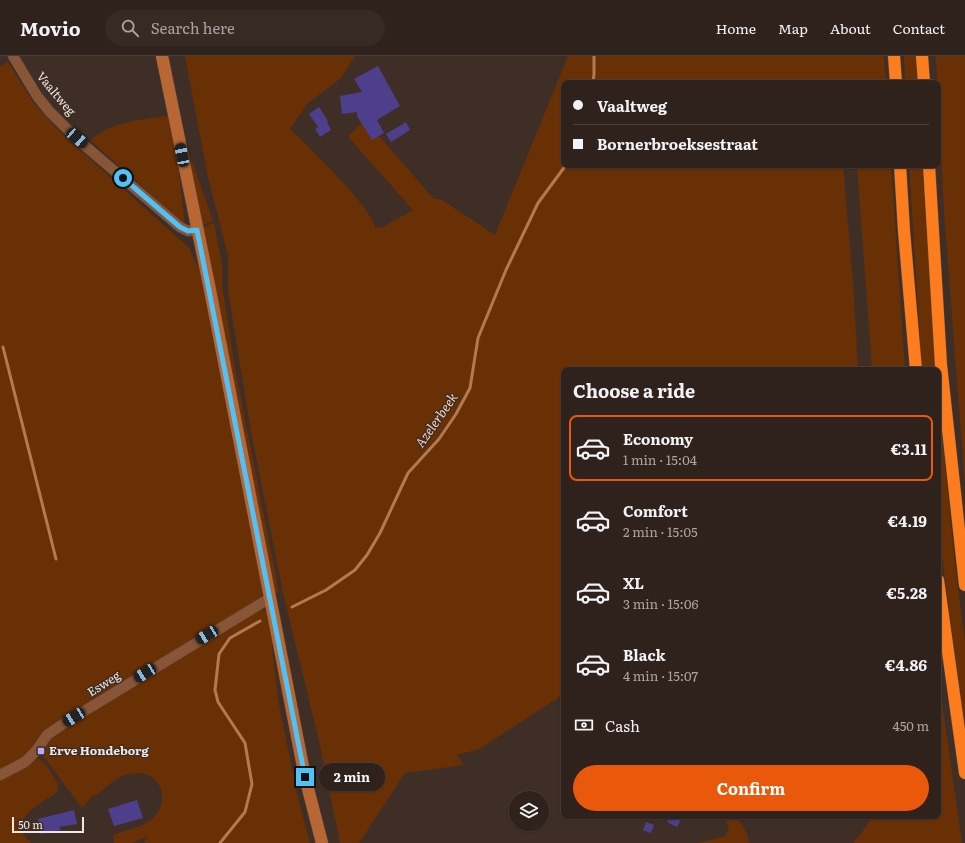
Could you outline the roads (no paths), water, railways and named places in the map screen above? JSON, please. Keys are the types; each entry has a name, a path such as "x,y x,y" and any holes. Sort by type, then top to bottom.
{"highway":[{"path":"894,56 896,80"},
{"path":"922,56 924,80"},
{"path":"900,168 916,367"},
{"path":"929,168 940,367"},
{"path":"941,374 965,585"},
{"path":"941,601 965,772"}],"main road":[{"path":"162,56 305,777 322,843"}],"street":[{"name":"Vaaltweg","path":"12,56 37,96 50,112 77,138 180,227 188,231 197,230"},
{"name":"Esweg","path":"0,775 24,762 36,751 46,735 169,658 270,598"}],"waterway":[{"name":"Azelerbeek","path":"593,80 594,56"},
{"name":"Azelerbeek","path":"292,607 326,590 355,570 367,555 380,533 408,473 439,439 456,414 470,388 478,338 506,270 538,203 564,168"},
{"path":"3,347 56,559"},
{"name":"Azelerbeek","path":"220,843 245,812 252,784 245,743 218,702 215,690 219,654 230,638 260,621"}],"place":[{"name":"Erve Hondeborg","path":"41,751"}]}
